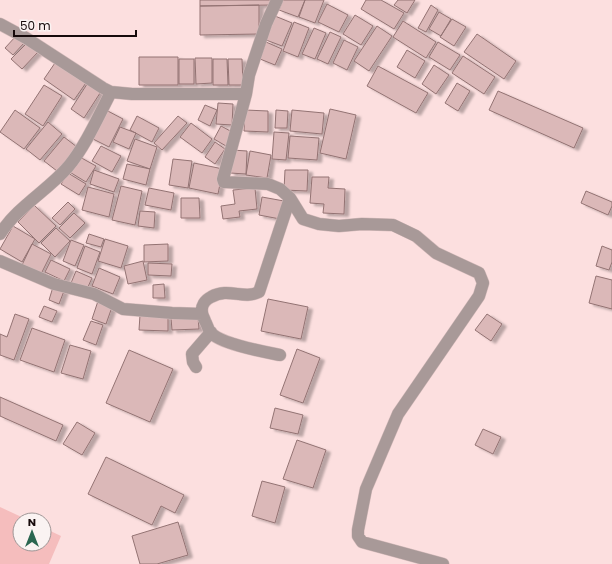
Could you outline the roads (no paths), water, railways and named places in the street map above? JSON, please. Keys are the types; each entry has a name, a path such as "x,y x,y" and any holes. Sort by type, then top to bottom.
{"street":[{"path":"277,0 259,44 249,75 246,94 227,165 224,182 268,184 280,189 290,198 303,219 319,224 339,226 393,224 416,236 436,253 478,273 483,283 479,296 398,414 366,489 358,530 358,536 362,542 444,564"},
{"path":"0,24 26,38 111,92 132,94 246,94"},
{"path":"0,233 16,215 68,166 88,136 111,92"},
{"path":"280,355 231,343 215,336 210,332 202,314 202,310 204,302 209,298 223,292 251,296 258,292 290,198"},
{"path":"0,261 54,284 94,294 123,309 202,314"},
{"path":"196,367 193,362 192,354 210,332"}]}
